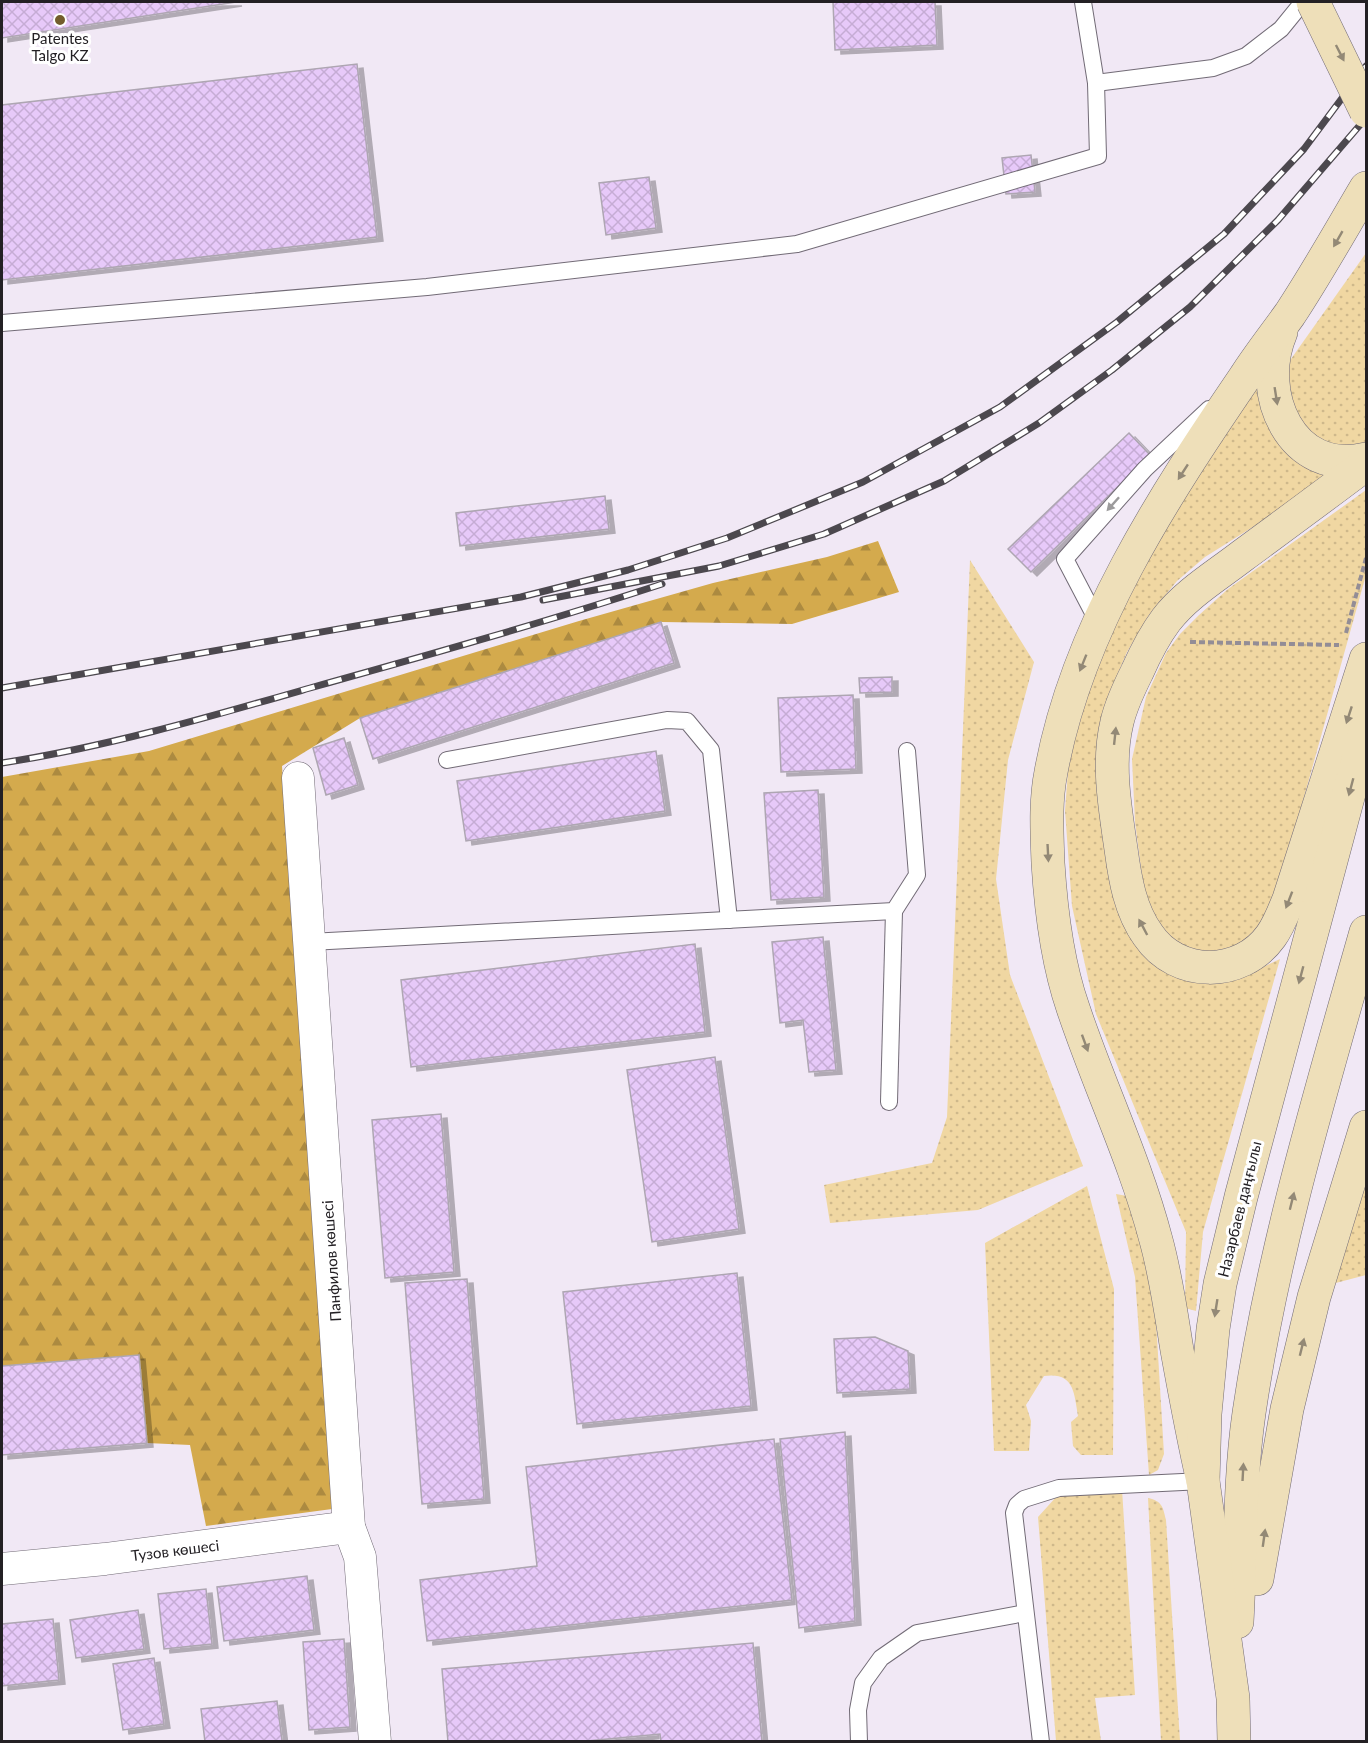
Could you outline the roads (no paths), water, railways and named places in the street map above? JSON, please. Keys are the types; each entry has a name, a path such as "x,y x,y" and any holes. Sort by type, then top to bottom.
{"main road":[{"path":"1313,2 1366,111"},
{"path":"1203,1481 1166,1281 1156,1239 1141,1191 1072,1005 1062,967 1050,887 1047,809 1050,774 1060,728 1072,689 1099,624 1146,532 1245,376 1334,246 1366,188"},
{"path":"1286,319 1276,348 1273,377 1278,410 1284,424 1302,446 1314,454 1342,462 1366,459"},
{"path":"1354,652 1289,899 1271,937 1240,962 1220,968 1186,965 1169,957 1155,946 1146,933 1127,887 1113,782 1117,724 1123,703 1152,641 1180,604 1366,464"},
{"name":"Назарбаев даңғылы","path":"1233,1698 1203,1481 1204,1414 1213,1329 1227,1251 1366,730"},
{"name":"Назарбаев даңғылы","path":"1234,1742 1233,1698 1243,1466 1261,1339 1299,1171 1366,932"},
{"path":"1233,1698 1262,1555 1287,1409 1314,1298 1366,1127"}],"street":[{"name":"Панфилов көшесі","path":"298,778 349,1527 360,1557 375,1742"},
{"name":"Тузов көшесі","path":"2,1569 105,1559 349,1527"}],"lane":[{"path":"2,323 427,287 797,244 1098,156 1096,83 1083,2"},
{"path":"1096,83 1213,68 1246,56 1281,29 1303,2"},
{"path":"1099,624 1065,559 1145,469 1245,376"},
{"path":"447,760 666,720 687,722 711,750 729,920"},
{"path":"889,1102 894,911 917,874 907,751"},
{"path":"310,942 894,911"},
{"path":"1041,1742 1014,1513 1017,1505 1024,1499 1059,1488 1203,1481"},
{"path":"859,1742 858,1710 863,1683 880,1658 917,1633 1025,1613"}],"railway":[{"path":"2,688 521,597 628,570 727,538 863,482 1000,407 1117,322 1224,234 1304,149 1366,66"},
{"path":"543,600 719,566 824,534 944,481 1039,423 1112,370 1190,307 1278,220 1366,118"},
{"path":"2,763 80,749 196,720 487,638 662,584"}],"place":[{"name":"Patentes Talgo KZ","path":"60,20"}]}
